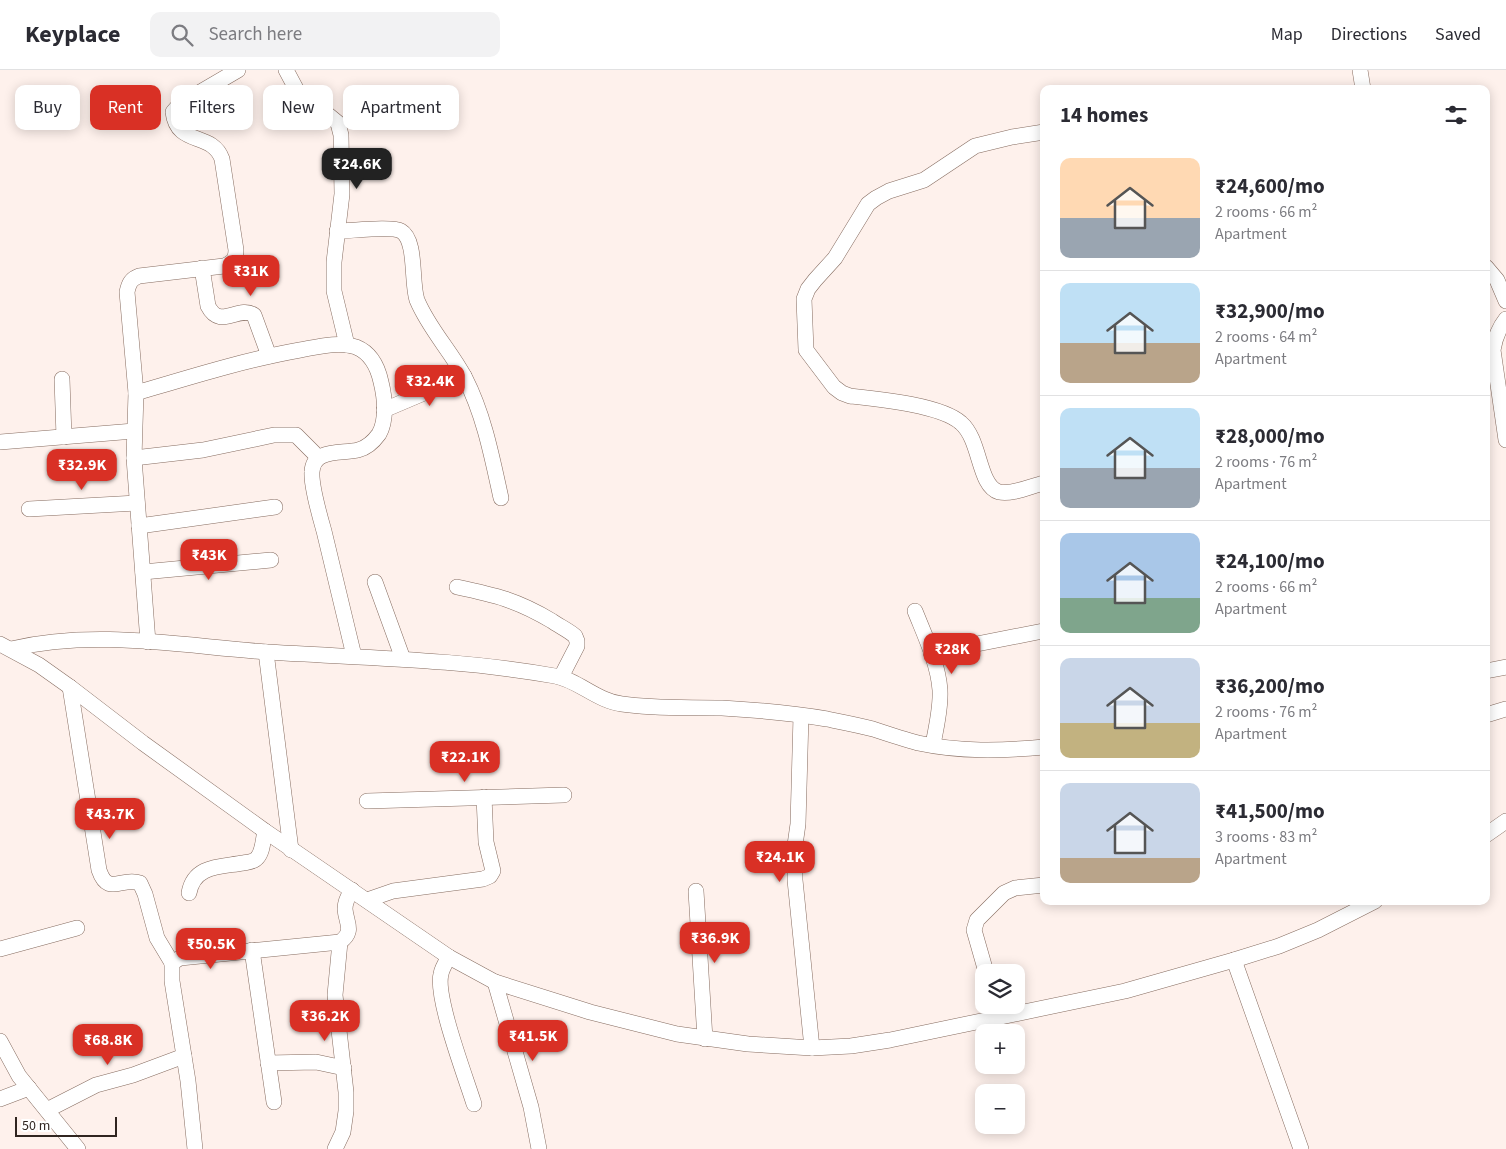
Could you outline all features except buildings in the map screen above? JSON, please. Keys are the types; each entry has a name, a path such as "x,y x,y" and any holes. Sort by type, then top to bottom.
{"street":[{"path":"148,642 134,458 136,393 127,292 128,284 133,278 140,276 224,266 232,262 236,257 222,159 219,150 212,144 190,137 183,132 174,119 173,112 180,104 238,70"},
{"path":"286,70 301,98 327,114 338,123 340,129 342,194 334,262 334,291 347,345"},
{"path":"1360,70 1362,85"},
{"path":"1040,133 975,146 924,180 889,191 876,198 868,204 835,258 808,289 804,299 806,350 834,387 850,396 925,408 951,416 962,423 969,432 985,478 990,486 999,492 1013,491 1040,484"},
{"path":"337,231 392,229 401,231 407,237 411,246 413,283 417,298 425,316 464,376 476,400 485,429 501,498"},
{"path":"202,268 208,306 211,312 216,316 223,317 245,312 254,315 269,356"},
{"path":"1490,272 1497,280 1506,302"},
{"path":"1506,319 1491,336 1506,440"},
{"path":"136,393 269,356 326,345 347,345 357,348 368,355 377,367 385,401 379,434 370,444 358,450 331,452 322,456 314,462 312,472 318,507 354,656"},
{"path":"384,410 464,376"},
{"path":"62,379 64,437"},
{"path":"0,442 134,431"},
{"path":"134,458 203,450 274,435 296,435 314,453"},
{"path":"30,509 137,503"},
{"path":"139,526 276,507"},
{"path":"143,572 271,560"},
{"path":"375,582 403,659"},
{"path":"456,586 498,595 515,601 530,608 575,636 576,646 561,677"},
{"path":"916,611 931,653 940,690 939,712 933,745"},
{"path":"931,653 1040,632"},
{"path":"5,647 64,641 148,642 266,652 484,665 561,677 600,698 619,704 723,708 801,716 869,728 916,742 979,750 1040,747"},
{"path":"5,647 39,666 70,687 143,743 292,850 449,957 495,982 609,1017 677,1034 748,1044 812,1048 851,1046 890,1040 986,1014"},
{"path":"266,652 292,850"},
{"path":"1490,670 1506,667"},
{"path":"70,687 99,870 105,883 134,881 140,883 145,894 157,938 172,964 172,982 184,1056 195,1149"},
{"path":"1490,714 1506,709"},
{"path":"801,716 795,880 812,1048"},
{"path":"367,800 564,795"},
{"path":"368,900 393,891 483,879 490,876 492,865 486,842 484,797"},
{"path":"1490,832 1506,821"},
{"path":"189,893 192,880 197,874 205,870 257,859 265,831"},
{"path":"984,964 974,930 976,920 1004,893 1015,888 1040,886"},
{"path":"172,964 180,958 340,942 346,937 349,930 345,910 346,902 352,890"},
{"path":"696,891 705,1038"},
{"path":"1025,1006 1124,990 1234,960 1279,946 1363,905"},
{"path":"0,949 77,928"},
{"path":"335,1149 343,1132 346,1111 344,1068 335,995 340,942"},
{"path":"252,950 274,1102"},
{"path":"449,957 441,975 440,988 444,1008 474,1104"},
{"path":"1234,960 1301,1149"},
{"path":"495,982 531,1107 539,1149"},
{"path":"0,1041 19,1076 78,1149"},
{"path":"47,1110 96,1085 133,1075 184,1056"},
{"path":"268,1063 316,1062 344,1068"},
{"path":"0,1099 29,1088"}]}
